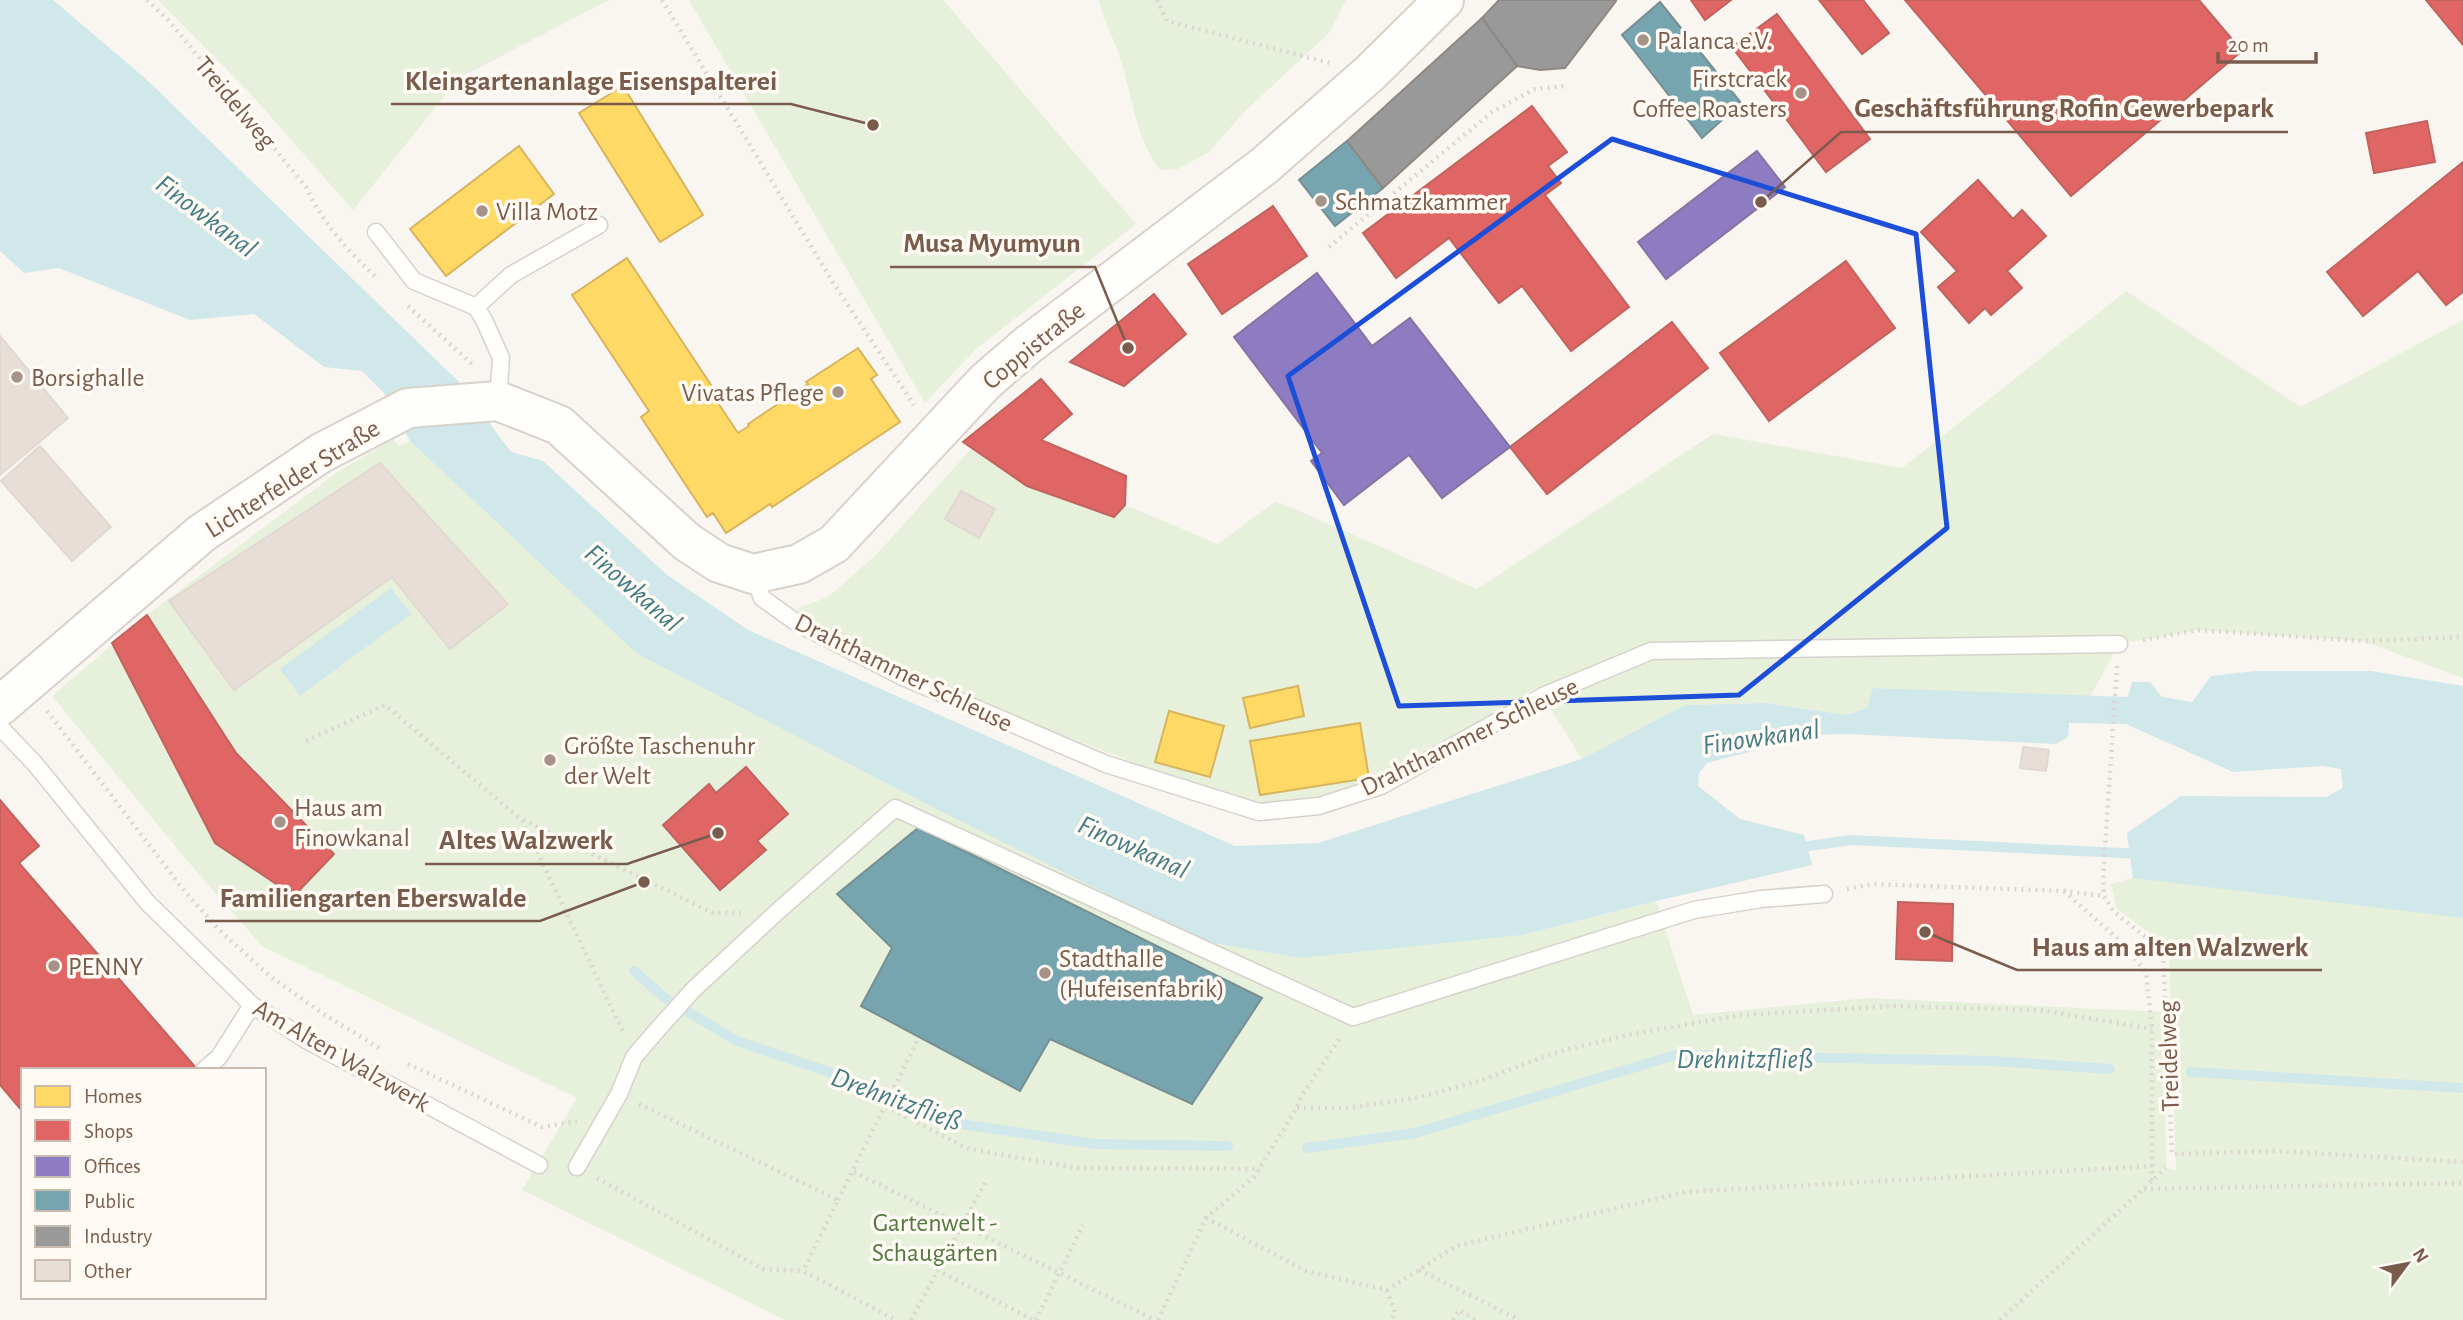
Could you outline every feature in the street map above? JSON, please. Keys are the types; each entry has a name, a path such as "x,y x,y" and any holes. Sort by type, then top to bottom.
{"main road":[{"name":"Coppistraße","path":"753,574 799,564 834,544 985,382 1029,344 1264,166 1370,73 1444,0"},
{"name":"Lichterfelder Straße","path":"13,694 202,533 321,453 408,408 498,401 559,425 687,542 719,563 753,574"}],"lane":[{"path":"476,307 511,275 598,225"},
{"path":"376,232 414,281 476,307 501,358 498,401"},
{"name":"Drahthammer Schleuse","path":"753,574 762,598 797,623 903,677 1106,764 1259,812 1319,806 1381,786 1543,696 1651,651 2119,644"},
{"name":"Am Alten Walzwerk","path":"0,727 36,765 147,902 252,1005 306,1040 539,1165"},
{"path":"577,1167 618,1094 634,1057 658,1029 693,990 895,808 1353,1017 1694,910 1760,899 1824,894"},
{"path":"206,1068 219,1057 252,1005"}],"path":[{"name":"Treidelweg","path":"147,0 169,21 306,187 317,211"},
{"path":"663,0 834,284 914,404 938,432"},
{"path":"1157,0 1167,21 1370,73"},
{"path":"1329,247 1492,112 1535,89 1565,86"},
{"path":"2119,644 2198,630 2363,641 2463,637"},
{"path":"1824,894 1872,884 2064,891 2095,897 2104,896 2116,693"},
{"path":"13,694 220,931 271,977 322,1013 381,1049"},
{"path":"306,741 385,705 523,820 713,913 777,912"},
{"path":"523,820 634,1057"},
{"path":"2064,891 2121,942 2146,972 2152,1029 2152,1181"},
{"name":"Treidelweg","path":"2104,896 2113,911 2163,951 2172,1154 2275,1151 2463,1162"},
{"path":"1297,1108 1348,1108 1421,1097 1482,1080 1557,1052 1633,1034 1741,1015 1893,1006 2040,1010 2152,1029"},
{"path":"803,1271 919,1037"},
{"path":"854,1172 1157,1320 1206,1217 1254,1177 1326,1059"},
{"path":"405,1063 542,1127 605,1115"},
{"path":"618,1094 838,1200"},
{"path":"886,1107 969,1149 1064,1166 1259,1169"},
{"path":"1206,1217 1306,1271 1387,1290 1456,1246 1685,1192 2152,1166"},
{"path":"577,1167 763,1269 803,1271 897,1320"},
{"path":"2000,1320 2166,1168"},
{"path":"911,1320 986,1181"},
{"path":"2144,1189 2463,1183"},
{"path":"937,1270 1035,1320 1083,1226"},
{"path":"1419,1270 1520,1320"},
{"path":"1387,1290 1395,1312 1391,1320"},
{"path":"1453,1320 1459,1310 1475,1320"}],"highlighted area":[{"path":"1612,139 1916,234 1947,528 1739,695 1399,706 1288,376"}],"green space":[{"path":"158,0 609,0 459,78 353,210 248,91"},
{"path":"689,0 943,0 1136,224 975,350 925,403"},
{"path":"1099,0 1346,0 1329,33 1243,113 1209,152 1178,169 1160,170 1144,143 1123,67"},
{"path":"2126,291 2301,407 2463,320 2463,678 2363,641 2198,630 2119,644 2090,697 1874,688 1867,708 1847,715 1765,703 1685,705 1582,759 1537,687 1403,780 1266,818 1120,757 944,690 794,617 799,608 828,597 876,555 972,448 1114,516 1125,505 1218,544 1276,501 1477,589 1713,434 1902,468"},
{"name":"Gartenwelt - Schaugärten","path":"393,439 399,446 410,441 637,653 940,811 1201,941 1522,935 1656,901 1693,1015 1868,998 2164,1012 2166,1168 2176,1170 2169,947 2117,909 2111,884 2133,878 2463,903 2463,1320 785,1320 522,1190 577,1098 262,946 190,864 52,696 147,615 339,471"}],"water":[{"name":"Finowkanal","path":"0,0 53,0 146,79 458,381 511,452 543,461 666,574 748,630 1235,846 1318,843 1582,759 1685,705 1765,703 1847,715 1867,708 1873,688 2128,697 2132,682 2150,682 2162,697 2192,702 2211,676 2256,671 2371,671 2463,686 2463,918 2133,878 2127,833 2181,796 2326,797 2343,788 2341,769 2323,766 2233,772 2126,724 2069,723 2068,737 2056,744 1847,734 1813,735 1707,763 1699,773 1698,786 1740,819 1804,835 1812,865 1522,935 1301,958 1201,941 940,811 636,653 410,441 384,393 362,371 324,367 254,314 190,320 59,268 24,273 0,251"},
{"path":"391,588 411,614 300,696 280,669"}],"building: Homes":[{"path":"623,86 703,215 660,242 579,113"},
{"name":"Villa Motz","path":"519,146 554,194 446,276 410,229"},
{"name":"Vivatas Pflege","path":"627,258 721,400 718,403 738,433 808,384 806,382 858,348 877,375 871,379 900,422 772,507 770,504 726,533 713,513 707,517 641,417 649,411 572,295"},
{"path":"1298,686 1304,716 1250,728 1243,698"},
{"path":"1169,711 1224,726 1210,777 1155,762"},
{"path":"1360,723 1369,778 1260,795 1250,741"}],"building: Shops":[{"path":"1691,0 1731,0 1705,20"},
{"path":"1819,0 1863,0 1889,33 1862,54"},
{"path":"1905,0 2199,0 2242,51 2071,196"},
{"path":"2426,0 2463,0 2463,45"},
{"name":"Firstcrack Coffee Roasters","path":"1777,14 1870,139 1826,172 1732,47"},
{"path":"1532,106 1567,152 1548,166 1561,183 1545,195 1629,307 1571,351 1522,286 1499,303 1449,238 1396,278 1363,233"},
{"path":"2427,121 2435,162 2374,173 2366,133"},
{"path":"2463,162 2463,292 2446,305 2418,271 2363,316 2327,272"},
{"path":"1978,180 2013,219 2022,210 2046,236 2007,271 2022,288 1991,315 1985,308 1969,323 1938,287 1957,271 1921,232"},
{"path":"1273,206 1307,256 1222,314 1188,264"},
{"path":"1846,261 1895,328 1769,421 1720,353"},
{"path":"1154,294 1186,334 1124,386 1070,362"},
{"path":"1672,322 1708,368 1547,494 1510,447"},
{"path":"1041,379 1072,414 1041,440 1126,476 1125,505 1114,517 1027,486 963,442"},
{"path":"147,615 236,753 334,854 294,896 215,843 112,643"},
{"path":"746,767 788,814 757,841 766,850 720,890 663,825 709,784 716,793"},
{"name":"PENNY","path":"0,800 39,846 19,863 196,1068 21,1068 21,1110 0,1085"},
{"path":"1898,902 1953,904 1952,961 1896,959"}],"building: Offices":[{"path":"1757,151 1785,187 1666,279 1638,242"},
{"path":"1317,273 1372,346 1410,318 1510,447 1442,498 1409,455 1344,505 1311,461 1322,453 1234,337"}],"building: Public":[{"path":"1660,2 1741,103 1702,138 1622,35"},
{"path":"1347,141 1383,188 1335,226 1299,180"},
{"name":"Stadthalle (Hufeisenfabrik)","path":"918,828 1262,998 1192,1104 1050,1039 1020,1091 861,1006 892,948 837,894"}],"building: Industry":[{"path":"1499,0 1616,1 1565,68 1540,70 1517,66 1482,18"},
{"path":"1482,18 1517,66 1383,188 1347,141"}],"building: Other":[{"name":"Borsighalle","path":"0,336 68,418 0,475"},
{"path":"40,446 111,527 72,561 1,481"},
{"path":"380,463 508,604 450,649 392,577 234,690 169,601"},
{"path":"961,491 995,509 979,538 945,519"},
{"path":"2023,747 2049,750 2046,771 2020,768"}],"waterway":[{"path":"1795,848 1851,840 2143,854"},
{"name":"Drehnitzfließ","path":"634,971 665,998 737,1041 862,1083 948,1122 1095,1144 1228,1146"},
{"name":"Drehnitzfließ","path":"1307,1148 1415,1133 1676,1055 1993,1061 2110,1069"},
{"path":"2191,1072 2463,1088"}],"place":[{"name":"Palanca e.V.","path":"1643,40"},
{"name":"Firstcrack Coffee Roasters","path":"1801,93"},
{"name":"Kleingartenanlage Eisenspalterei","path":"873,125"},
{"name":"Schmatzkammer","path":"1321,201"},
{"name":"Geschäftsführung Rofin Gewerbepark","path":"1761,202"},
{"name":"Villa Motz","path":"482,211"},
{"name":"Musa Myumyun","path":"1128,348"},
{"name":"Borsighalle","path":"17,377"},
{"name":"Vivatas Pflege","path":"838,392"},
{"name":"Größte Taschenuhr der Welt","path":"550,760"},
{"name":"Haus am Finowkanal","path":"280,822"},
{"name":"Altes Walzwerk","path":"718,833"},
{"name":"Familiengarten Eberswalde","path":"644,882"},
{"name":"Haus am alten Walzwerk","path":"1925,932"},
{"name":"PENNY","path":"54,966"},
{"name":"Stadthalle (Hufeisenfabrik)","path":"1045,973"}]}
